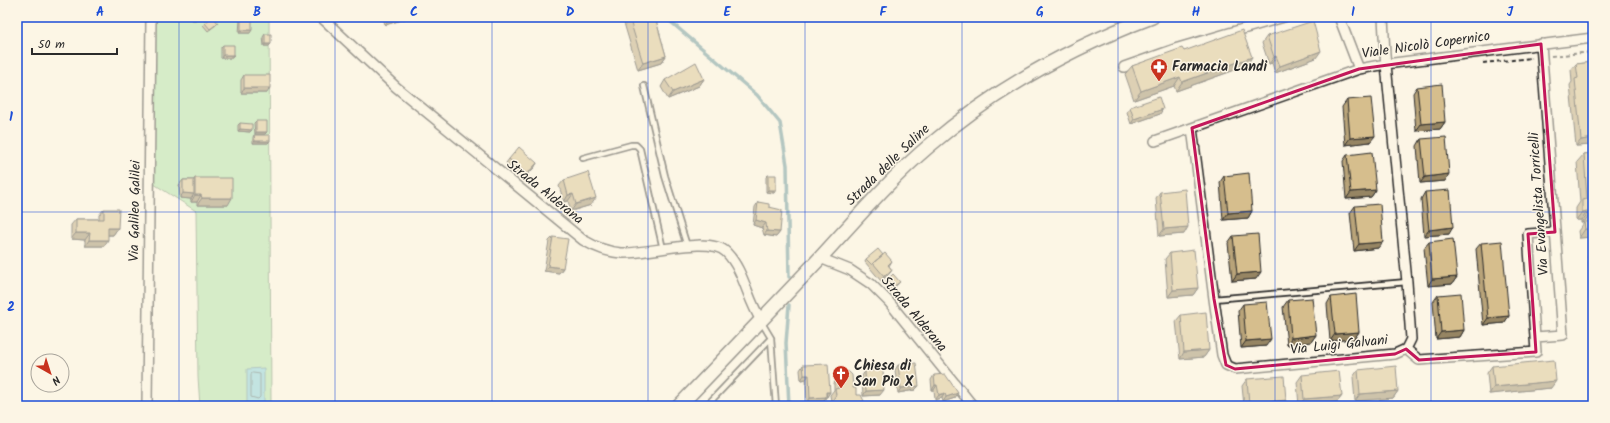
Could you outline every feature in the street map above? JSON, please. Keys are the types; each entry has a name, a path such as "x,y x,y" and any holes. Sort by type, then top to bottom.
{"street":[{"name":"Via Galileo Galilei","path":"147,406 151,17"},
{"name":"Strada Alderana","path":"321,17 396,87 584,240 602,249 621,253 687,246 717,246 725,251 734,264 761,320"},
{"name":"Strada delle Saline","path":"679,406 883,190 929,146 978,108 1046,66 1116,30 1152,17"},
{"path":"1124,67 1178,48 1284,17"},
{"path":"1339,17 1359,69"},
{"name":"Via Luigi Galvani","path":"1192,128 1222,355 1226,365 1236,369 1395,354 1406,349 1411,339 1383,17"},
{"name":"Viale Nicolò Copernico","path":"1155,141 1359,69 1386,64 1593,38"},
{"name":"Via Evangelista Torricelli","path":"1535,337 1563,335 1541,44"},
{"path":"1406,349 1419,360 1536,352 1528,234 1556,232"},
{"name":"Strada Alderana","path":"820,258 850,270 871,284 889,302 973,406"},
{"name":"Strada delle Saline","path":"668,406 690,394"},
{"name":"Strada delle Saline","path":"684,406 690,394"}],"lane":[{"path":"644,86 665,176 687,246"},
{"path":"583,158 636,145 640,150 663,249"},
{"path":"1214,299 1407,282"},
{"path":"761,320 771,338 776,406"},
{"path":"709,406 708,404 771,338"}],"highlighted area":[{"path":"1541,44 1555,232 1528,234 1536,352 1419,360 1406,349 1395,354 1235,369 1226,365 1214,299 1192,128 1359,69"}],"green space":[{"path":"152,17 269,17 271,406 200,406 198,377 196,211 154,184 151,60"}],"water":[{"path":"264,368 264,403 247,403 247,369"}],"building":[{"path":"212,17 218,23 210,29 205,23"},
{"path":"241,17 252,17 252,30 241,30"},
{"path":"387,17 400,17 388,20"},
{"path":"629,17 655,17 666,56 643,63"},
{"path":"1313,21 1321,51 1280,66 1276,56 1274,57 1267,36"},
{"path":"1242,30 1252,57 1182,82 1180,77 1141,91 1132,66 1182,48 1184,51"},
{"path":"265,34 271,34 271,44 265,44"},
{"path":"223,45 234,45 234,55 223,55"},
{"path":"696,62 704,79 673,92 665,80"},
{"path":"1593,62 1593,138 1581,140 1575,79 1578,78 1576,64"},
{"path":"244,75 270,75 270,88 244,88"},
{"path":"1442,84 1445,122 1421,124 1417,87"},
{"path":"1159,97 1163,109 1134,119 1130,107"},
{"path":"1371,98 1375,136 1350,138 1347,100"},
{"path":"256,121 267,121 267,132 256,132"},
{"path":"240,123 252,124 252,130 240,129"},
{"path":"254,135 270,135 270,141 255,141"},
{"path":"1446,137 1449,174 1425,177 1421,139"},
{"path":"519,147 537,163 527,174 509,159"},
{"path":"1372,152 1376,190 1351,192 1347,155"},
{"path":"1593,153 1593,229 1585,229 1584,222 1590,222 1590,214 1587,214 1587,211 1582,212 1582,200 1587,199 1584,154"},
{"path":"588,172 596,198 576,204 573,194 568,195 564,180"},
{"path":"1249,173 1252,211 1228,213 1224,176"},
{"path":"768,175 776,175 776,190 768,190"},
{"path":"195,178 232,178 232,198 202,198 201,195 195,195"},
{"path":"183,180 194,180 194,194 183,193"},
{"path":"1185,189 1188,227 1164,229 1160,192"},
{"path":"1450,190 1453,227 1429,230 1425,192"},
{"path":"758,202 769,204 769,207 782,210 780,232 767,231 766,223 756,220"},
{"path":"1380,204 1383,242 1359,244 1355,206"},
{"path":"104,209 119,209 118,228 108,228 108,240 89,240 90,233 76,233 76,219 104,219"},
{"path":"1258,234 1261,272 1237,274 1233,236"},
{"path":"553,237 568,239 563,268 548,266"},
{"path":"1453,239 1457,277 1432,279 1429,242"},
{"path":"1502,241 1509,316 1488,318 1481,243"},
{"path":"878,249 883,255 872,265 866,259"},
{"path":"1194,250 1198,288 1173,290 1170,253"},
{"path":"885,253 892,261 888,265 892,270 884,276 873,263"},
{"path":"893,274 900,282 893,287 887,280"},
{"path":"1461,293 1464,330 1441,332 1438,295"},
{"path":"1356,294 1359,332 1335,334 1331,297"},
{"path":"1312,298 1316,335 1291,338 1288,300"},
{"path":"1267,302 1271,339 1246,341 1243,304"},
{"path":"1206,312 1209,350 1184,352 1181,315"},
{"path":"1554,360 1556,381 1494,387 1492,366"},
{"path":"916,363 919,386 901,388 898,365"},
{"path":"828,364 830,392 826,392 826,397 810,398 809,375 804,375 803,365"},
{"path":"1396,366 1398,391 1360,394 1358,370"},
{"path":"883,370 884,390 866,391 865,371"},
{"path":"845,371 852,375 853,388 856,388 856,395 861,395 864,401 856,406 835,406 832,401 836,395 835,389 839,388 839,376"},
{"path":"1339,371 1342,396 1304,399 1302,375"},
{"path":"945,374 958,393 946,397 945,393 939,395 937,385 935,385 934,375"},
{"path":"1284,376 1286,400 1249,404 1247,379"},
{"path":"948,404 949,406 936,406"},
{"path":"1437,405 1437,406 1414,406"}],"waterway":[{"path":"665,17 757,95 780,123 787,165 789,277"},
{"path":"789,305 786,343 789,406"}],"place":[{"name":"Farmacia Landi","path":"1159,82"},
{"name":"Chiesa di San Pio X","path":"841,389"}]}
